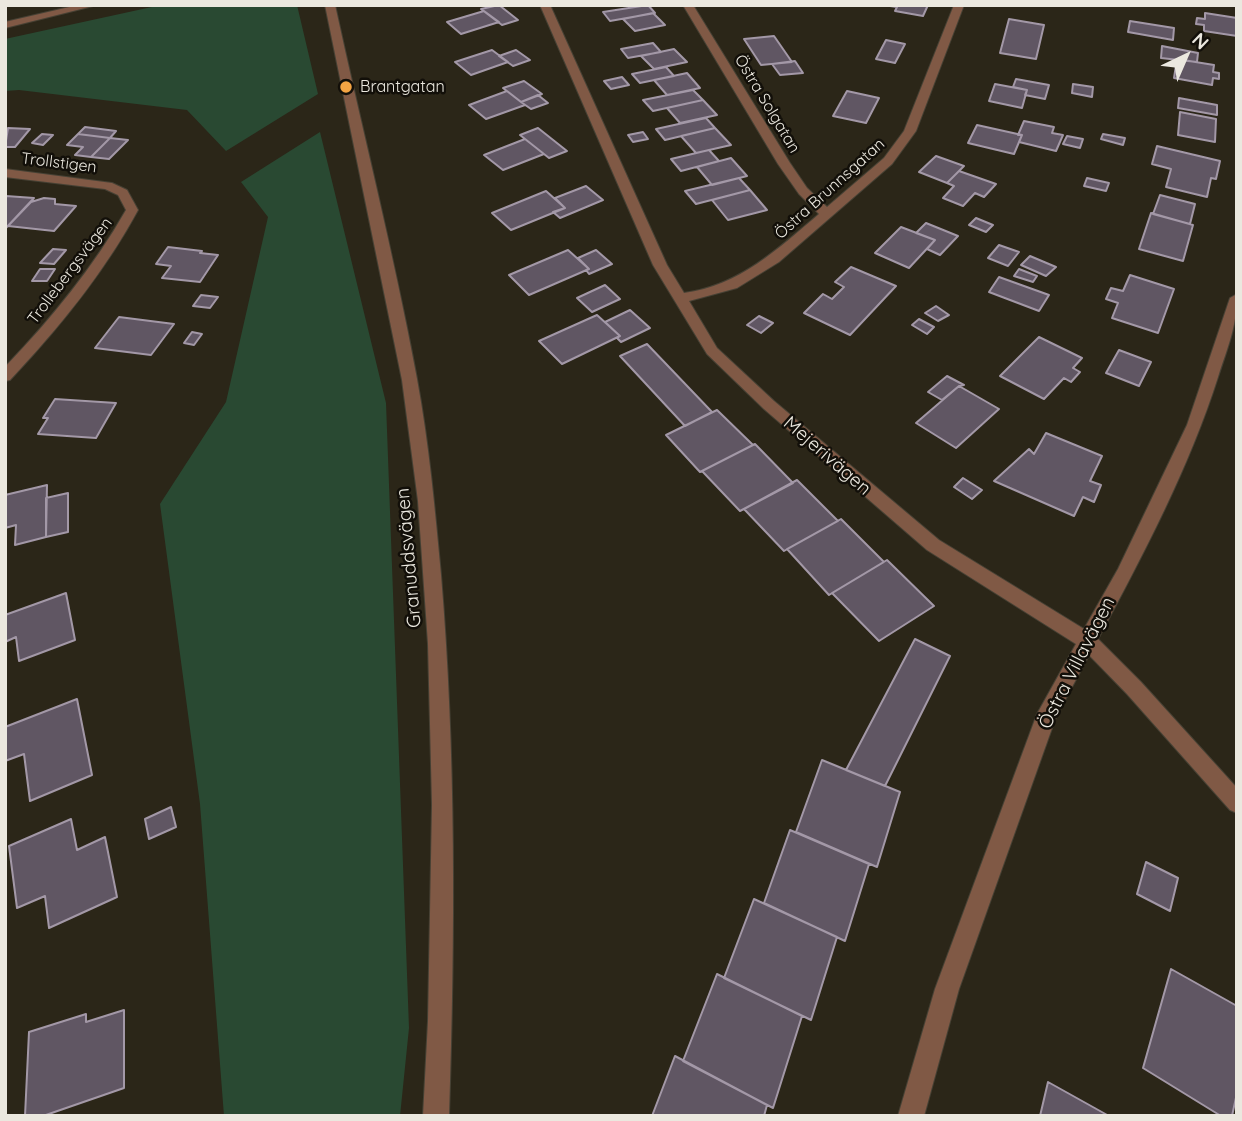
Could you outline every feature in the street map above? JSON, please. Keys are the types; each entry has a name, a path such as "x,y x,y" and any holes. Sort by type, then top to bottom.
{"street":[{"path":"5,25 92,5"},
{"name":"Granuddsvägen","path":"330,5 410,380 426,501 437,644 442,805 440,1021 436,1116"},
{"name":"Mejerivägen","path":"545,5 660,265 712,351 852,478 933,545 1010,596 1087,641 1134,688 1237,803"},
{"name":"Östra Solgatan","path":"688,5 785,164 803,191 827,214"},
{"name":"Östra Brunnsgatan","path":"679,299 703,295 732,285 774,259 888,161 910,131 960,5"},
{"name":"Trollstigen","path":"5,173 108,186"},
{"name":"Trollebergsvägen","path":"5,376 47,332 111,248 128,221 131,204 120,191 108,186"},
{"name":"Östra Villavägen","path":"911,1116 947,989 1047,715 1125,572 1195,425 1237,299"}],"green space":[{"path":"161,5 297,5 318,94 226,151 187,110 19,90 5,91 5,39"},
{"path":"320,132 386,403 409,1028 400,1116 224,1116 200,804 160,504 226,402 268,217 241,182"}],"building":[{"path":"499,5 518,20 502,25 481,9"},
{"path":"648,5 655,13 610,21 603,12"},
{"path":"928,5 923,16 895,11 897,7 890,6"},
{"path":"484,11 499,22 461,34 447,22"},
{"path":"653,13 665,25 635,31 623,19"},
{"path":"1205,13 1237,18 1237,36 1204,31 1204,25 1196,24 1197,18 1205,19"},
{"path":"1009,19 1044,25 1036,59 1000,53"},
{"path":"1130,21 1174,28 1173,40 1128,32"},
{"path":"774,36 792,62 761,65 744,39"},
{"path":"886,40 905,44 895,63 876,59"},
{"path":"653,43 661,52 628,58 621,49"},
{"path":"1162,46 1198,53 1197,62 1161,58"},
{"path":"674,49 687,62 654,69 641,56"},
{"path":"492,50 508,62 471,75 455,62"},
{"path":"516,50 530,60 513,66 499,56"},
{"path":"1177,59 1214,65 1213,72 1219,73 1219,79 1213,78 1212,85 1174,78"},
{"path":"795,61 803,73 780,75 772,64"},
{"path":"666,67 674,76 640,83 632,74"},
{"path":"687,73 700,88 667,95 654,80"},
{"path":"622,77 629,85 611,89 604,81"},
{"path":"1016,79 1049,85 1045,99 1025,95 1027,90 1013,87"},
{"path":"524,81 542,94 521,102 503,88"},
{"path":"995,84 1027,90 1022,108 989,101"},
{"path":"1073,84 1093,87 1092,97 1072,93"},
{"path":"693,90 703,100 653,111 643,100"},
{"path":"507,91 525,105 486,119 469,105"},
{"path":"847,91 879,98 866,123 833,116"},
{"path":"538,95 548,103 531,109 521,102"},
{"path":"1179,98 1217,105 1217,115 1178,108"},
{"path":"703,100 717,115 680,123 667,108"},
{"path":"1180,112 1216,119 1215,142 1178,135"},
{"path":"706,118 715,128 665,140 656,129"},
{"path":"1024,121 1054,127 1052,133 1063,135 1056,151 1019,142 1022,135 1018,135"},
{"path":"977,125 1022,135 1014,154 968,143"},
{"path":"85,127 116,131 110,138 78,134"},
{"path":"8,128 30,129 15,147 5,147"},
{"path":"538,128 567,151 549,158 520,135"},
{"path":"715,128 731,145 696,153 681,136"},
{"path":"643,132 648,139 633,142 628,135"},
{"path":"42,134 53,135 43,145 32,143"},
{"path":"78,134 110,138 91,157 75,155 83,147 67,145"},
{"path":"1103,134 1125,138 1123,145 1101,139"},
{"path":"1067,136 1083,139 1080,148 1063,144"},
{"path":"110,138 128,140 109,159 91,157"},
{"path":"525,139 544,154 503,170 484,155"},
{"path":"1157,146 1220,161 1216,179 1211,178 1207,197 1166,187 1171,169 1152,164"},
{"path":"709,150 719,161 681,171 671,159"},
{"path":"936,156 964,166 947,183 919,172"},
{"path":"731,158 747,176 712,185 697,167"},
{"path":"959,171 996,184 984,197 975,193 963,206 943,198 954,186 947,183"},
{"path":"739,178 750,190 696,204 685,191"},
{"path":"1087,178 1109,183 1106,191 1084,186"},
{"path":"586,186 603,200 560,218 553,212 565,208 555,198"},
{"path":"750,190 767,210 728,220 712,200"},
{"path":"546,191 565,208 511,230 492,213"},
{"path":"1160,195 1195,204 1190,224 1153,214"},
{"path":"5,197 34,198 5,229"},
{"path":"44,198 55,199 55,204 76,206 54,231 8,226 31,202"},
{"path":"1151,213 1193,225 1183,261 1139,249"},
{"path":"976,218 993,225 986,232 969,225"},
{"path":"926,223 958,236 940,255 927,249 935,240 916,233"},
{"path":"901,227 935,240 909,268 875,253"},
{"path":"999,245 1019,252 1008,266 988,258"},
{"path":"168,247 218,255 200,282 162,278 171,266 156,264"},
{"path":"53,249 66,250 54,264 40,263"},
{"path":"568,250 589,269 529,295 509,275"},
{"path":"596,250 612,264 589,274 586,270 589,269 578,258"},
{"path":"1030,256 1056,267 1046,276 1021,265"},
{"path":"851,267 896,286 850,335 804,313 823,294 832,299 844,287 835,282"},
{"path":"40,269 55,269 47,281 32,281"},
{"path":"1019,269 1037,276 1033,282 1014,276"},
{"path":"1130,275 1174,289 1158,333 1112,318 1118,303 1106,299 1111,288 1123,291"},
{"path":"999,277 1049,295 1039,311 989,292"},
{"path":"605,285 620,299 592,312 577,298"},
{"path":"201,295 218,297 210,308 193,306"},
{"path":"936,306 949,315 938,321 925,313"},
{"path":"630,310 650,328 621,342 617,338 620,336 605,322"},
{"path":"597,315 620,336 562,364 539,341"},
{"path":"759,316 773,323 761,333 747,325"},
{"path":"119,317 174,324 151,355 95,348"},
{"path":"919,319 934,327 927,334 912,325"},
{"path":"192,332 202,334 194,345 184,343"},
{"path":"1039,337 1082,358 1073,368 1080,372 1071,382 1064,378 1044,399 1000,376"},
{"path":"647,344 712,412 685,426 620,356"},
{"path":"1119,350 1151,362 1139,386 1106,373"},
{"path":"947,376 964,385 942,400 928,392"},
{"path":"959,386 999,409 956,448 916,423"},
{"path":"55,399 116,403 96,438 38,434 48,418 43,418"},
{"path":"717,410 753,445 700,472 666,435"},
{"path":"1046,433 1102,456 1090,481 1101,485 1094,502 1083,497 1074,516 994,481 1029,449 1034,454"},
{"path":"755,444 793,483 740,511 702,471"},
{"path":"963,478 982,490 972,499 954,487"},
{"path":"797,480 838,521 784,551 744,509"},
{"path":"47,485 46,537 15,545 16,525 5,528 5,495"},
{"path":"68,493 68,532 46,537 46,498"},
{"path":"841,519 884,562 829,595 787,549"},
{"path":"887,560 934,606 879,641 832,593"},
{"path":"66,593 75,640 19,661 16,637 5,642 5,615"},
{"path":"915,639 950,656 885,786 846,770"},
{"path":"77,699 92,775 30,801 24,754 5,761 5,727"},
{"path":"822,760 900,792 877,867 796,832"},
{"path":"171,807 176,827 149,839 145,819"},
{"path":"71,819 77,850 105,837 117,897 49,928 45,896 17,908 9,846"},
{"path":"790,830 869,864 845,941 764,903"},
{"path":"1146,862 1178,878 1170,911 1137,894"},
{"path":"754,899 837,937 811,1020 724,978"},
{"path":"1171,969 1237,1006 1237,1093 1232,1116 1221,1116 1143,1068"},
{"path":"717,974 802,1016 773,1108 683,1061"},
{"path":"124,1010 124,1088 43,1116 25,1116 29,1032 86,1014 86,1022"},
{"path":"675,1056 767,1105 764,1116 652,1116"},
{"path":"1048,1082 1109,1116 1040,1116"}],"place":[{"name":"Brantgatan","path":"346,87"}]}
